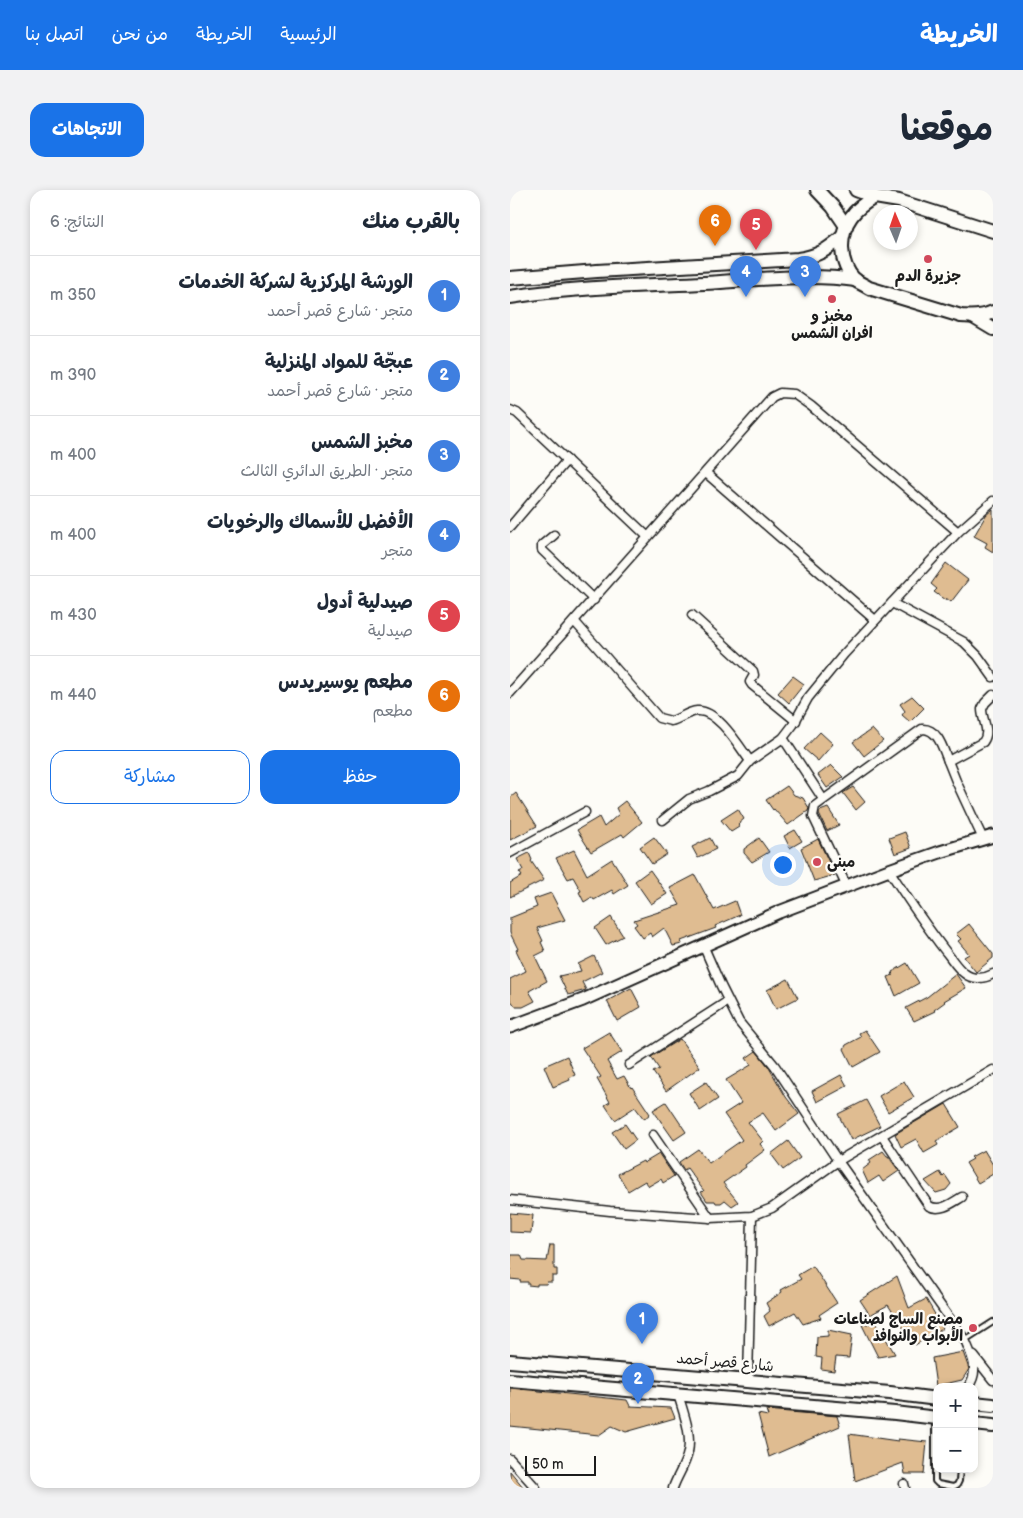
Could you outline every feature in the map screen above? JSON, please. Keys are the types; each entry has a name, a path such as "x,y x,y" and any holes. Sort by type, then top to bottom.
{"main road":[{"path":"817,190 833,207 844,232 842,249 844,261 856,280 869,288 960,316 973,317 993,312"},
{"path":"856,190 875,197 892,195 993,231"},
{"path":"510,278 588,271 798,260 826,250 844,232 857,210 875,197"},
{"path":"510,297 601,288 794,278 834,277 856,280"},
{"path":"973,317 993,329"},
{"name":"شارع قصر أحمد","path":"510,1361 748,1380 933,1399"},
{"path":"510,1380 933,1418"},
{"path":"978,1404 993,1406"},
{"path":"978,1424 993,1426"}],"street":[{"path":"510,693 575,622 772,397 780,393 794,394 811,406 958,532"},
{"path":"510,410 517,413 648,537"},
{"path":"510,527 567,460"},
{"path":"706,473 875,620"},
{"path":"663,820 689,799 738,776 750,761 783,738 820,682 875,620 958,532 993,501"},
{"path":"554,535 542,545 542,550 594,600"},
{"path":"892,603 964,642 978,656 993,677"},
{"path":"692,615 753,671 754,675 750,682 752,685 796,721"},
{"path":"575,622 659,718 671,721 693,712 704,711 723,725 750,761"},
{"path":"948,761 983,742 986,738 987,733 982,709 993,695"},
{"path":"510,1027 582,1000 779,912 848,887 889,870 988,837 956,781 935,733 926,728 922,728 815,806 812,813 813,816 848,887"},
{"path":"783,738 823,799"},
{"path":"510,854 585,812"},
{"path":"889,870 905,895 959,968 964,973 978,978 993,974"},
{"path":"703,945 739,1022 779,1072 838,1161 965,1340 971,1353 975,1371 971,1383"},
{"path":"629,1066 728,1001"},
{"path":"510,1200 710,1218 752,1216 772,1208 838,1161 993,1070"},
{"path":"653,1135 710,1218"},
{"path":"882,1136 929,1206 942,1208 962,1197"},
{"path":"748,1380 752,1216"},
{"path":"971,1353 993,1380"},
{"path":"673,1488 688,1452 689,1440 686,1420 678,1394"},
{"path":"510,1459 536,1488"}],"lane":[{"path":"965,1340 993,1322"},
{"path":"935,1473 935,1481 938,1484 953,1487 959,1481 960,1473"}],"building":[{"path":"993,509 993,552 985,547 987,543 974,536 986,515"},
{"path":"946,563 968,580 951,602 934,592 937,589 931,584"},
{"path":"793,676 804,684 789,703 778,693"},
{"path":"912,696 924,708 910,722 902,715 905,711 900,704"},
{"path":"872,729 883,741 864,756 853,742"},
{"path":"820,732 833,744 818,761 804,749"},
{"path":"831,765 843,777 827,788 818,775"},
{"path":"787,786 794,795 803,798 809,808 808,811 788,825 766,800"},
{"name":"مبنى","path":"853,787 865,802 856,810 843,793"},
{"path":"516,793 537,826 510,840 510,798"},
{"path":"625,801 642,822 624,837 622,834 591,852 577,830 599,817 604,827 619,814 616,808"},
{"name":"مبنى","path":"828,808 839,825 827,831 819,814 820,811"},
{"path":"738,809 744,819 738,824 739,827 731,832 721,820"},
{"name":"مبنى","path":"795,830 802,841 790,848 784,836"},
{"path":"905,832 911,848 895,854 889,838"},
{"path":"654,837 667,854 652,864 640,847"},
{"path":"710,838 716,849 698,858 692,847"},
{"path":"759,838 769,852 752,862 744,853 744,849"},
{"name":"مبنى","path":"818,839 835,875 814,881 801,848"},
{"path":"574,850 587,875 612,859 628,885 614,894 612,890 594,900 592,897 584,902 579,892 581,891 573,877 568,879 556,858"},
{"path":"529,853 531,861 544,880 510,897 510,883 522,876 519,872 523,870 517,859"},
{"path":"650,870 667,894 651,904 635,881"},
{"path":"695,875 714,910 735,901 740,915 715,926 716,928 681,941 682,944 673,946 664,928 652,937 650,933 643,938 634,926 637,924 634,920 680,905 670,888"},
{"path":"551,893 565,920 537,928 545,951 535,956 547,981 529,991 535,1001 523,1007 516,1007 510,999 510,979 526,971 510,933 510,918 537,907 534,899"},
{"path":"611,917 623,936 606,945 595,928"},
{"path":"969,924 993,954 993,958 976,972 964,957 969,954 958,941 961,939 956,934"},
{"path":"594,956 602,972 582,982 586,990 568,995 559,976 581,971 578,964"},
{"path":"907,963 919,983 896,996 888,977 893,975 892,972"},
{"path":"956,974 966,988 944,1001 935,1011 914,1021 906,1008 927,997"},
{"path":"788,979 798,998 776,1009 767,990"},
{"path":"631,988 641,1007 617,1021 607,1001"},
{"path":"865,1030 880,1052 853,1067 844,1049 846,1045 861,1037 859,1033"},
{"path":"609,1032 622,1052 607,1061 617,1079 624,1076 650,1114 644,1119 635,1107 615,1120 605,1105 610,1102 597,1079 601,1077 582,1048"},
{"path":"680,1039 700,1067 666,1091 653,1072 659,1069 651,1057"},
{"path":"756,1051 799,1114 776,1131 763,1113 748,1122 763,1141 760,1144 765,1150 745,1165 746,1167 723,1183 738,1202 732,1206 725,1200 721,1203 707,1201 701,1192 704,1191 687,1168 684,1170 679,1162 698,1149 709,1163 742,1140 724,1114 741,1103 726,1080 751,1065 746,1058"},
{"path":"567,1056 575,1075 569,1078 570,1080 553,1087 544,1066"},
{"path":"841,1075 847,1086 817,1102 812,1091"},
{"path":"904,1081 914,1097 888,1112 879,1096"},
{"path":"706,1082 718,1099 700,1111 689,1093"},
{"path":"866,1100 880,1126 851,1140 838,1114"},
{"path":"666,1102 686,1132 674,1140 653,1110"},
{"path":"946,1104 960,1127 936,1141 938,1145 924,1153 916,1139 901,1147 895,1134"},
{"path":"625,1124 636,1140 624,1149 612,1132"},
{"path":"788,1141 800,1158 783,1170 771,1154"},
{"path":"984,1150 993,1165 993,1174 978,1183 966,1163 973,1159 971,1157"},
{"path":"883,1151 899,1171 883,1182 879,1176 868,1183 862,1170 871,1163 869,1160"},
{"path":"659,1154 674,1176 663,1183 661,1179 649,1186 645,1181 628,1191 618,1174 643,1161 644,1163"},
{"path":"940,1172 943,1177 945,1175 951,1184 946,1190 936,1193 925,1181"},
{"path":"510,1213 533,1215 531,1233 510,1232"},
{"path":"550,1245 554,1245 554,1269 557,1269 557,1276 552,1276 552,1282 537,1284 537,1286 528,1285 528,1282 510,1279 511,1255 521,1255 523,1260 547,1261"},
{"path":"813,1266 837,1303 819,1315 821,1318 803,1324 795,1312 769,1326 764,1316 770,1311 766,1303 782,1292 781,1290 801,1279 798,1275"},
{"path":"897,1276 909,1308 926,1299 943,1328 915,1345 888,1305 870,1315 860,1300"},
{"path":"876,1322 895,1354 878,1357 862,1325"},
{"path":"828,1330 852,1335 849,1358 836,1357 834,1371 821,1369 822,1358 816,1357 817,1337 828,1336"},
{"path":"963,1352 969,1369 962,1380 949,1383 936,1383 932,1358"},
{"path":"510,1388 627,1400 630,1406 671,1408 675,1418 626,1432 612,1426 599,1435 510,1426"},
{"path":"766,1410 837,1416 840,1426 769,1457 758,1414 768,1416"},
{"path":"849,1434 898,1441 898,1439 927,1442 924,1474 905,1474 903,1463 855,1481"},
{"path":"510,1471 524,1488 510,1488"}],"place":[{"name":"مطعم يوسيريدس","path":"715,246"},
{"name":"صيدلية أدول","path":"756,250"},
{"name":"جزيرة الدم","path":"928,259"},
{"name":"الأفضل للأسماك والرخويات","path":"746,297"},
{"name":"مخبز الشمس","path":"805,297"},
{"name":"مخبز و افران الشمس","path":"832,299"},
{"name":"مبنى","path":"817,862"},
{"name":"مصنع الساج لصناعات الأبواب والنوافذ","path":"973,1328"},
{"name":"الورشة المركزية لشركة الخدمات","path":"642,1344"},
{"name":"عبجّة للمواد المنزلية","path":"638,1404"}]}
